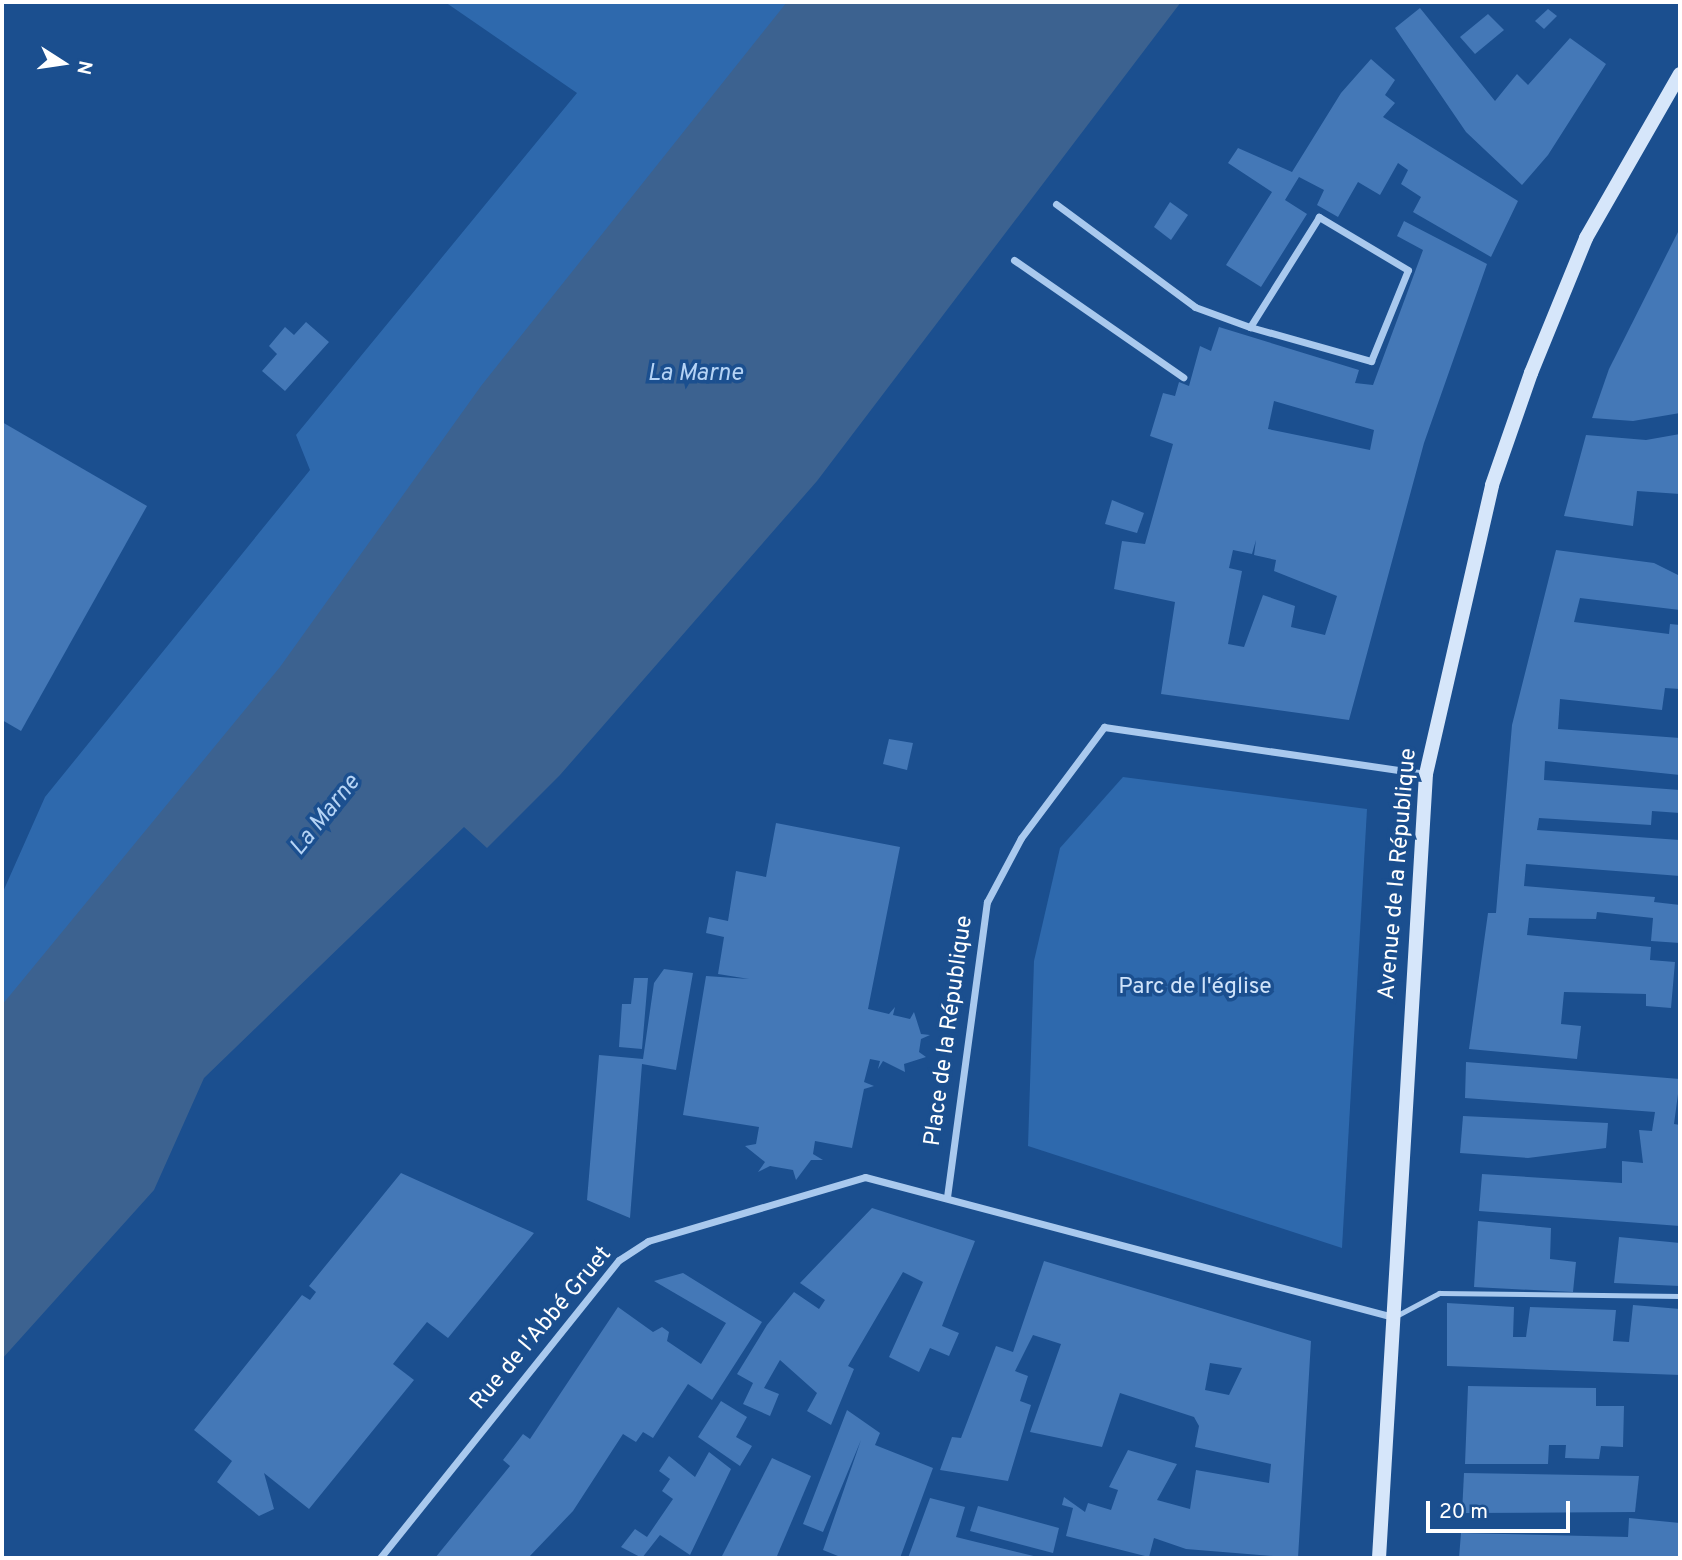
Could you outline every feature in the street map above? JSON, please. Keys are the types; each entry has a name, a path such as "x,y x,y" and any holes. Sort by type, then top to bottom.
{"main road":[{"name":"Avenue de la République","path":"1379,1558 1426,774 1488,498 1531,373 1586,238 1680,74"}],"street":[{"path":"1056,204 1195,307 1250,327 1371,361 1408,270 1319,217 1250,327"},
{"path":"1014,260 1183,377"},
{"name":"Place de la République","path":"947,1197 987,902 1021,838 1104,727 1426,774"},
{"name":"Rue de l'Abbé Gruet","path":"380,1558 619,1260 648,1241 865,1177 947,1197"},
{"path":"947,1197 1393,1317"}],"lane":[{"path":"1393,1317 1438,1293 1680,1296"}],"green space":[{"path":"445,2 912,2 2,1086 2,894 45,797 310,470 296,435 577,93"},
{"name":"Parc de l'église","path":"1123,777 1367,809 1342,1248 1028,1146 1034,961 1060,848"}],"water":[{"name":"La Marne","path":"787,2 1181,2 817,481 560,775 487,848 464,827 204,1078 154,1190 2,1359 2,1005 280,667 481,386"}],"building":[{"path":"1420,8 1495,101 1517,74 1528,85 1570,38 1606,64 1548,155 1522,185 1466,132 1395,28"},
{"path":"1548,9 1557,16 1544,29 1535,21"},
{"path":"1488,14 1504,30 1475,54 1460,37"},
{"path":"1371,59 1395,80 1385,95 1395,103 1383,117 1518,201 1491,257 1413,212 1421,197 1401,184 1408,170 1398,163 1380,195 1358,182 1338,217 1317,205 1324,190 1299,177 1285,200 1307,214 1261,287 1226,265 1272,192 1228,163 1238,148 1292,172 1341,93"},
{"path":"1170,202 1188,215 1171,240 1154,227"},
{"path":"1404,221 1487,264 1424,443 1349,720 1161,694 1175,602 1114,589 1122,541 1145,544 1173,444 1150,436 1163,393 1175,396 1179,382 1189,386 1200,346 1211,351 1219,327 1359,370 1355,383 1373,385 1423,250 1397,236","holes":["1274,401 1374,430 1370,450 1268,429","1256,540 1254,555 1276,560 1274,571 1337,596 1325,635 1291,627 1295,606 1263,595 1244,647 1228,644 1242,571 1229,568 1233,550 1252,554"]},
{"path":"1680,228 1680,413 1633,421 1592,418 1609,369"},
{"path":"306,322 329,342 285,391 262,371 277,354 269,346 285,327 294,335"},
{"path":"2,422 147,506 21,731 2,720"},
{"path":"1680,434 1680,494 1637,491 1633,526 1564,516 1586,435 1646,440"},
{"path":"1112,500 1144,513 1137,533 1105,524"},
{"path":"1556,550 1654,563 1680,576 1680,610 1580,598 1574,622 1669,634 1670,624 1680,625 1680,689 1665,688 1662,710 1560,699 1558,729 1680,738 1680,775 1545,761 1544,780 1680,790 1680,813 1652,811 1651,825 1539,818 1537,830 1680,840 1680,876 1526,864 1524,886 1655,897 1654,902 1680,905 1680,943 1651,941 1653,918 1597,912 1596,919 1529,918 1527,935 1651,947 1650,960 1675,962 1671,1008 1646,1006 1646,994 1564,992 1561,1024 1581,1026 1577,1059 1469,1049 1488,913 1496,913 1512,725"},
{"path":"889,739 913,743 907,770 883,764"},
{"path":"776,823 900,847 868,1009 889,1014 895,1007 893,1015 910,1019 914,1012 921,1034 930,1035 921,1039 919,1052 926,1057 904,1064 905,1072 883,1061 878,1069 880,1061 870,1059 864,1082 874,1086 864,1089 852,1148 815,1141 813,1154 823,1160 811,1160 796,1180 793,1170 770,1166 758,1172 765,1162 745,1146 756,1144 759,1127 683,1115 706,976 749,979 718,974 724,937 706,933 709,917 728,921 736,871 766,877"},
{"path":"664,969 693,973 676,1070 642,1064 630,1218 587,1200 599,1055 643,1059 654,983"},
{"path":"634,978 648,978 642,1049 619,1047 622,1004 631,1004"},
{"path":"1466,1062 1680,1079 1674,1124 1680,1125 1680,1226 1479,1211 1482,1174 1622,1183 1622,1161 1643,1163 1639,1130 1652,1131 1655,1112 1465,1098"},
{"path":"1463,1116 1608,1123 1606,1148 1528,1158 1460,1153"},
{"path":"401,1173 534,1233 448,1338 427,1322 400,1355 393,1364 414,1380 309,1509 264,1473 274,1509 259,1516 217,1482 232,1461 194,1430 302,1295 310,1300 316,1292 309,1286"},
{"path":"872,1208 975,1241 942,1326 959,1333 949,1356 930,1348 919,1372 889,1357 923,1282 903,1272 848,1366 854,1369 831,1425 807,1411 817,1393 780,1360 764,1388 779,1394 770,1416 743,1404 753,1383 737,1374 767,1325 794,1292 819,1309 825,1300 800,1283"},
{"path":"1478,1221 1551,1228 1550,1259 1576,1262 1573,1292 1474,1287"},
{"path":"1619,1237 1680,1243 1680,1286 1614,1283"},
{"path":"1044,1261 1311,1341 1298,1558 1186,1549 1154,1538 1149,1557 1066,1536 1073,1508 1062,1505 1064,1497 1085,1512 1088,1503 1111,1510 1118,1490 1109,1487 1128,1450 1177,1464 1157,1500 1190,1509 1196,1470 1269,1483 1271,1464 1195,1447 1199,1426 1194,1417 1120,1393 1102,1447 1030,1432 1061,1344 1033,1335 1015,1371 1028,1376 1020,1401 1031,1405 1008,1481 940,1470 952,1437 961,1438 996,1346 1013,1352","holes":["1210,1363 1242,1368 1229,1395 1205,1390"]},
{"path":"683,1273 762,1322 712,1400 688,1384 653,1438 643,1432 636,1442 623,1434 573,1511 528,1558 435,1558 510,1466 503,1460 523,1434 530,1439 618,1307 653,1332 662,1327 669,1332 667,1341 701,1364 726,1323 654,1281"},
{"path":"1447,1303 1514,1307 1513,1337 1526,1337 1530,1307 1616,1310 1613,1341 1629,1342 1633,1305 1680,1309 1680,1375 1447,1366"},
{"path":"1468,1386 1596,1388 1596,1406 1624,1406 1623,1447 1601,1446 1599,1459 1565,1458 1566,1445 1549,1445 1548,1464 1465,1464"},
{"path":"721,1401 747,1417 736,1437 752,1446 740,1466 698,1437"},
{"path":"847,1410 880,1433 875,1445 933,1468 900,1558 843,1558 823,1550 861,1440 823,1532 803,1524"},
{"path":"709,1452 731,1469 690,1555 660,1535 642,1558 621,1547 635,1529 647,1537 673,1499 662,1491 670,1479 659,1471 669,1456 695,1477"},
{"path":"772,1458 811,1476 777,1556 721,1558"},
{"path":"1464,1473 1639,1476 1635,1512 1462,1513"},
{"path":"930,1498 965,1507 956,1537 1042,1558 908,1558"},
{"path":"978,1506 1059,1528 1053,1553 970,1531"},
{"path":"1629,1518 1680,1523 1680,1558 1459,1558 1461,1533 1628,1537"}]}
